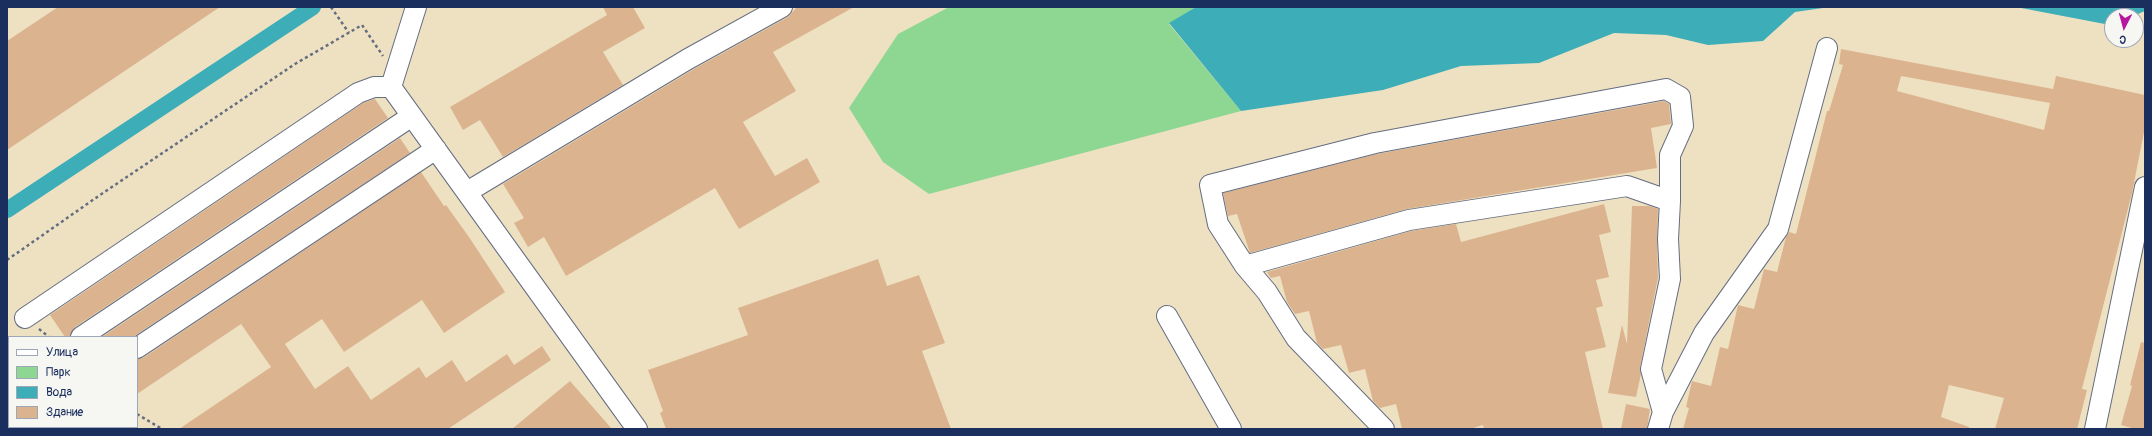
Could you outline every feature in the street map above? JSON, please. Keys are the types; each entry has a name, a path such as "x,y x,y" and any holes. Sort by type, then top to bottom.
{"street":[{"path":"391,86 416,7"},
{"path":"467,192 688,59 782,7"},
{"path":"1661,420 1704,333 1778,229 1827,48"},
{"path":"391,86 637,429"},
{"path":"25,318 358,93 374,87 391,86"},
{"path":"1384,429 1296,338 1267,292 1245,266 1218,224 1210,185 1375,143 1666,89 1680,97 1683,126 1670,155 1668,239 1670,279 1651,369 1661,420"},
{"path":"82,336 412,116"},
{"path":"138,347 436,149"},
{"path":"1245,266 1409,220 1627,186 1670,201"},
{"path":"2095,429 2145,187"},
{"path":"1167,316 1231,429"}],"path":[{"path":"331,7 349,33"},
{"path":"7,260 100,195 295,64 362,25 378,46 384,59"},
{"path":"138,415 162,429"}],"green space":[{"path":"949,7 1196,7 1169,24 1241,111 929,194 883,162 849,108 898,34"}],"water":[{"path":"1196,7 1830,7 1795,12 1763,41 1708,45 1666,35 1614,33 1539,63 1461,66 1383,90 1241,111 1169,23"},
{"path":"2016,7 2145,7 2144,11 2144,8 2104,8 2104,24"}],"building":[{"path":"58,7 220,7 7,150 7,41"},
{"path":"603,7 633,7 645,28 603,52 623,85 503,157 480,120 463,130 450,107 607,15"},
{"path":"797,7 854,7 773,52 796,91 743,122 775,176 807,158 820,182 739,229 715,188 566,276 544,237 528,247 514,223 524,218 503,184 694,69 788,17"},
{"path":"1841,49 2053,89 2056,76 2145,95 2145,127 2132,193 2082,389 2087,390 2077,429 1995,429 2004,398 1949,385 1941,417 1969,427 1969,429 1683,429 1689,408 1686,407 1692,381 1711,386 1720,347 1728,349 1738,305 1754,309 1764,269 1777,272 1786,237 1789,232 1796,234 1827,111 1829,111 1843,65 1839,64","holes":["1901,76 2050,103 2044,130 1897,91"]},
{"path":"375,99 388,118 75,327 70,336 64,336 50,315 363,103"},
{"path":"1664,101 1669,104 1671,124 1651,128 1657,168 1407,209 1250,253 1237,214 1228,216 1223,193 1377,154"},
{"path":"400,138 410,153 135,336 103,336"},
{"path":"421,172 444,206 446,205 469,237 505,292 444,333 422,300 344,352 322,319 285,344 315,389 348,366 371,400 419,367 426,378 452,360 466,382 507,354 514,365 542,346 551,360 448,429 179,429 271,367 241,324 138,393 138,359 143,358"},
{"path":"1604,204 1611,232 1599,235 1609,277 1596,280 1603,306 1596,308 1606,347 1585,352 1603,429 1484,429 1483,425 1470,429 1402,429 1396,404 1380,408 1373,401 1365,369 1349,373 1341,345 1323,349 1317,343 1309,311 1295,314 1287,302 1280,276 1271,278 1267,272 1411,231 1456,224 1461,242"},
{"path":"1632,206 1650,206 1658,209 1658,278 1640,367 1641,374 1636,397 1608,393 1622,325 1627,344"},
{"path":"878,259 887,286 919,275 945,343 922,351 951,429 666,429 660,413 663,411 648,370 748,335 738,308"},
{"path":"2141,342 2145,343 2145,429 2135,429 2121,425 2132,386 2130,385"},
{"path":"570,381 612,429 512,429"},
{"path":"1626,404 1650,409 1647,429 1621,429"}],"waterway":[{"path":"7,210 313,7"}]}
